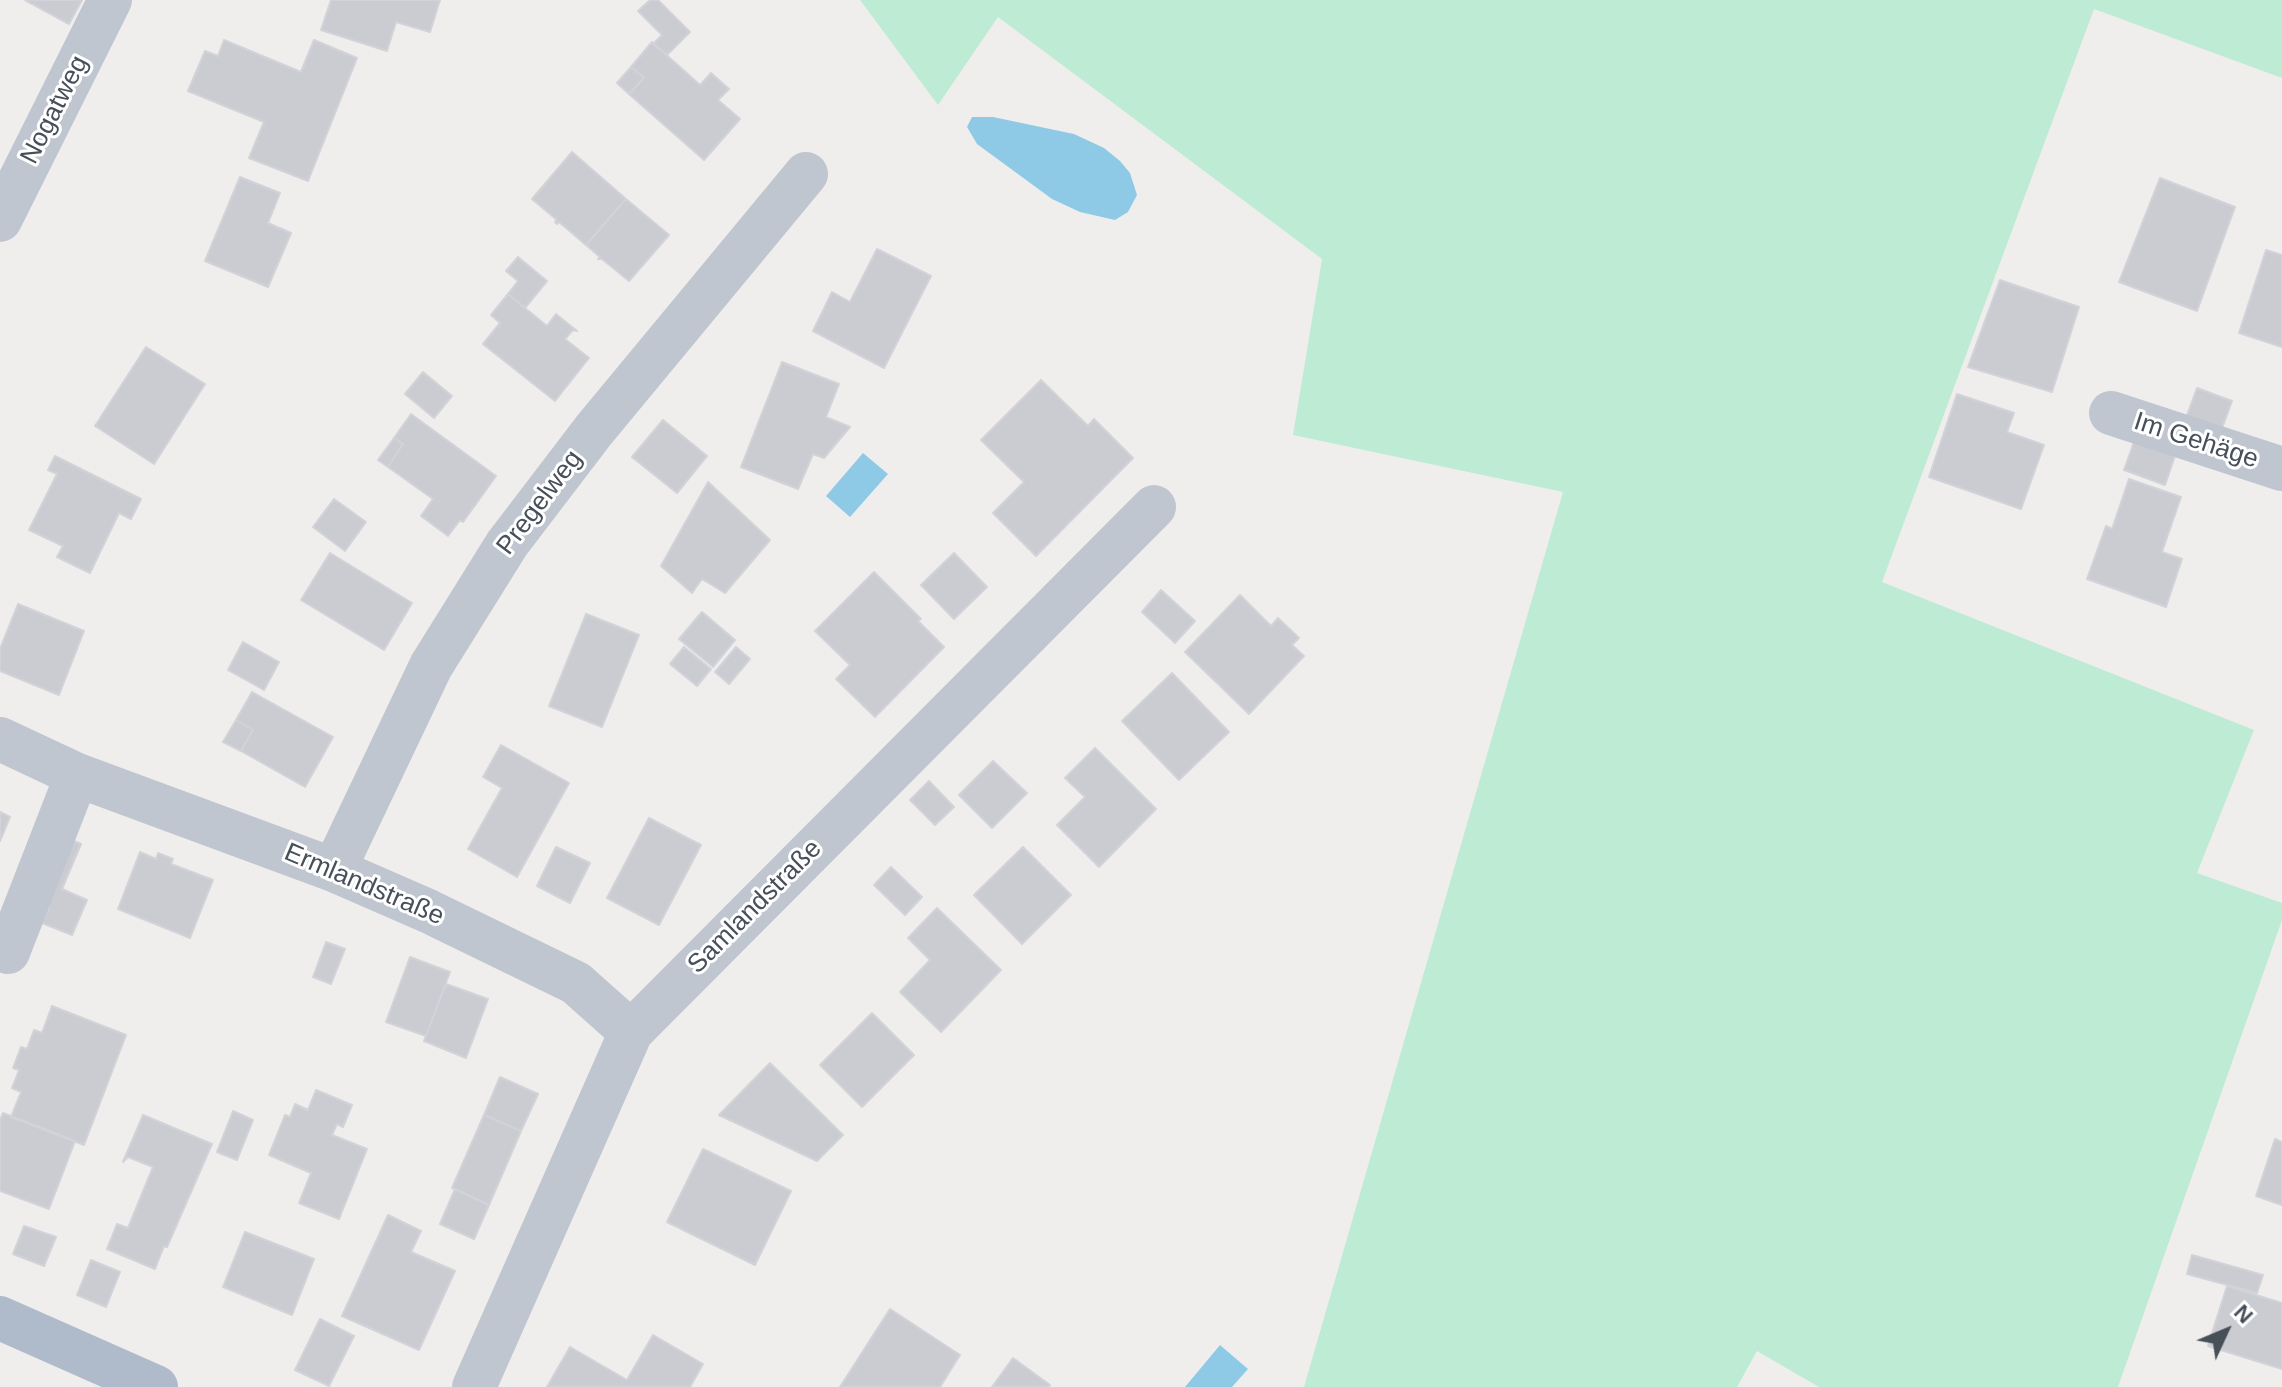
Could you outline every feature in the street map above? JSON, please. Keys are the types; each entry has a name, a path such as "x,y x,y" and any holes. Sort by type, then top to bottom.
{"main road":[{"path":"0,1318 156,1387"}],"street":[{"name":"Nogatweg","path":"0,220 110,0"},
{"name":"Pregelweg","path":"334,870 431,666 507,544 594,430 806,174"},
{"name":"Im Gehäge","path":"2111,413 2282,469"},
{"name":"Samlandstraße","path":"474,1387 631,1032 1154,507"},
{"name":"Ermlandstraße","path":"0,739 77,775 334,870 428,911 576,983 631,1032"},
{"path":"8,952 77,775"}],"green space":[{"path":"860,0 2282,0 2282,78 2094,9 1882,582 2254,730 2197,873 2282,903 2282,920 2118,1387 1819,1387 1757,1351 1737,1387 1304,1387 1563,492 1293,435 1322,259 998,17 938,105"}],"water":[{"path":"972,117 993,117 1074,134 1104,148 1130,173 1137,195 1128,212 1115,220 1080,212 1052,199 977,144 967,127"},
{"path":"863,453 888,474 850,517 826,496"},
{"path":"1220,1345 1248,1369 1232,1387 1185,1387"}],"building":[{"path":"25,0 82,0 69,24"},
{"path":"331,0 440,0 430,32 396,22 387,51 321,30"},
{"path":"650,0 658,0 690,32 667,55 653,44 662,35 638,11"},
{"path":"224,40 301,72 314,40 357,58 308,181 249,158 264,122 188,91 205,51 218,56"},
{"path":"652,42 700,85 711,73 729,89 718,100 740,119 704,160 629,94 644,78 631,67"},
{"path":"631,67 644,78 629,94 617,83"},
{"path":"572,152 626,199 586,245 559,222 557,224 557,220 532,199"},
{"path":"240,177 280,193 268,223 291,233 268,287 205,261"},
{"path":"2160,178 2235,207 2197,311 2119,282"},
{"path":"626,199 669,235 629,281 598,259 600,257 586,245"},
{"path":"877,249 931,276 884,368 813,331 832,292 850,302"},
{"path":"2266,250 2282,255 2282,347 2239,333"},
{"path":"518,257 547,281 525,308 508,294 518,281 506,271"},
{"path":"2000,280 2079,307 2052,392 1968,367"},
{"path":"508,294 547,326 556,314 577,331 573,330 565,339 589,358 555,401 483,344 500,323 491,315"},
{"path":"146,347 205,384 154,464 95,426"},
{"path":"782,362 839,384 826,417 850,427 824,458 813,454 798,489 741,467"},
{"path":"423,372 452,396 434,418 405,394"},
{"path":"1041,380 1088,426 1094,419 1133,458 1036,556 993,513 1024,482 981,440"},
{"path":"2197,388 2232,401 2221,431 2186,418"},
{"path":"1957,394 2014,413 2007,432 2044,445 2021,509 1929,477"},
{"path":"411,414 496,476 463,522 460,520 448,536 421,516 433,499 388,467 403,444 394,438"},
{"path":"663,420 707,456 677,493 632,457"},
{"path":"394,438 403,444 388,467 378,460"},
{"path":"2135,439 2176,453 2165,485 2124,470"},
{"path":"55,456 141,499 131,519 119,513 90,573 57,557 63,546 29,530 57,474 48,470"},
{"path":"2129,479 2181,497 2162,552 2182,559 2166,607 2087,579 2106,526 2112,529"},
{"path":"708,482 770,540 725,593 702,579 692,593 661,566"},
{"path":"334,499 366,522 345,551 313,527"},
{"path":"330,553 412,603 384,650 301,600"},
{"path":"954,553 987,587 954,619 921,585"},
{"path":"874,572 944,647 875,717 836,679 850,665 815,631"},
{"path":"1161,590 1195,621 1175,643 1142,612"},
{"path":"1240,595 1271,626 1278,618 1299,638 1292,645 1304,656 1249,714 1185,652"},
{"path":"18,604 84,631 59,695 0,671 0,649"},
{"path":"702,612 735,640 713,667 679,639"},
{"path":"586,614 639,635 602,727 549,706"},
{"path":"243,642 279,662 264,690 228,670"},
{"path":"684,647 711,669 697,686 670,664"},
{"path":"736,647 750,659 729,684 715,672"},
{"path":"1172,673 1229,732 1179,780 1122,721"},
{"path":"252,692 333,737 305,787 241,751 253,730 236,720"},
{"path":"236,720 253,730 241,751 223,742"},
{"path":"501,745 569,783 517,877 468,849 502,788 483,777"},
{"path":"1095,748 1156,809 1099,867 1057,825 1085,797 1065,778"},
{"path":"993,761 1027,793 992,828 959,795"},
{"path":"929,781 954,807 935,825 910,800"},
{"path":"0,812 10,817 0,841"},
{"path":"649,818 701,845 659,925 607,898"},
{"path":"65,837 81,844 62,889 87,900 72,935 42,923 49,908 37,902"},
{"path":"556,847 590,863 570,903 537,886"},
{"path":"1023,847 1071,895 1022,944 974,895"},
{"path":"140,852 156,859 158,853 173,859 171,864 213,880 190,938 118,909"},
{"path":"891,867 922,897 905,915 874,885"},
{"path":"937,908 1001,970 941,1032 900,992 930,960 908,938"},
{"path":"326,942 345,949 331,984 313,977"},
{"path":"410,957 450,972 426,1036 386,1022"},
{"path":"446,984 488,999 466,1058 424,1041"},
{"path":"52,1006 126,1035 84,1145 11,1117 21,1092 12,1088 19,1070 13,1068 21,1047 27,1049 34,1030 42,1033"},
{"path":"872,1013 914,1055 862,1107 820,1065"},
{"path":"770,1063 843,1135 817,1161 719,1115"},
{"path":"500,1077 538,1094 521,1131 484,1115"},
{"path":"316,1090 352,1105 343,1127 337,1124 332,1135 367,1149 339,1219 299,1203 311,1173 269,1155 285,1115 290,1117 295,1104 308,1110"},
{"path":"233,1111 253,1120 237,1160 217,1152"},
{"path":"3,1113 75,1141 49,1209 0,1191 0,1120"},
{"path":"143,1115 212,1144 155,1269 107,1249 117,1224 128,1228 153,1167 128,1157 123,1162"},
{"path":"484,1115 521,1131 489,1205 452,1188"},
{"path":"2275,1139 2282,1142 2282,1205 2256,1196"},
{"path":"703,1149 791,1191 755,1265 667,1222"},
{"path":"455,1189 489,1205 474,1239 440,1224"},
{"path":"388,1215 421,1231 411,1252 455,1271 419,1350 342,1316"},
{"path":"24,1226 56,1237 44,1266 13,1254"},
{"path":"245,1232 314,1259 292,1315 223,1287"},
{"path":"2192,1255 2263,1275 2257,1293 2187,1274"},
{"path":"91,1260 120,1272 106,1307 77,1295"},
{"path":"2227,1286 2282,1303 2282,1369 2208,1346"},
{"path":"890,1309 960,1355 940,1387 840,1387"},
{"path":"320,1319 354,1336 329,1386 295,1370"},
{"path":"653,1335 703,1364 690,1387 547,1387 570,1347 627,1380"},
{"path":"1013,1358 1050,1385 992,1387"}]}
